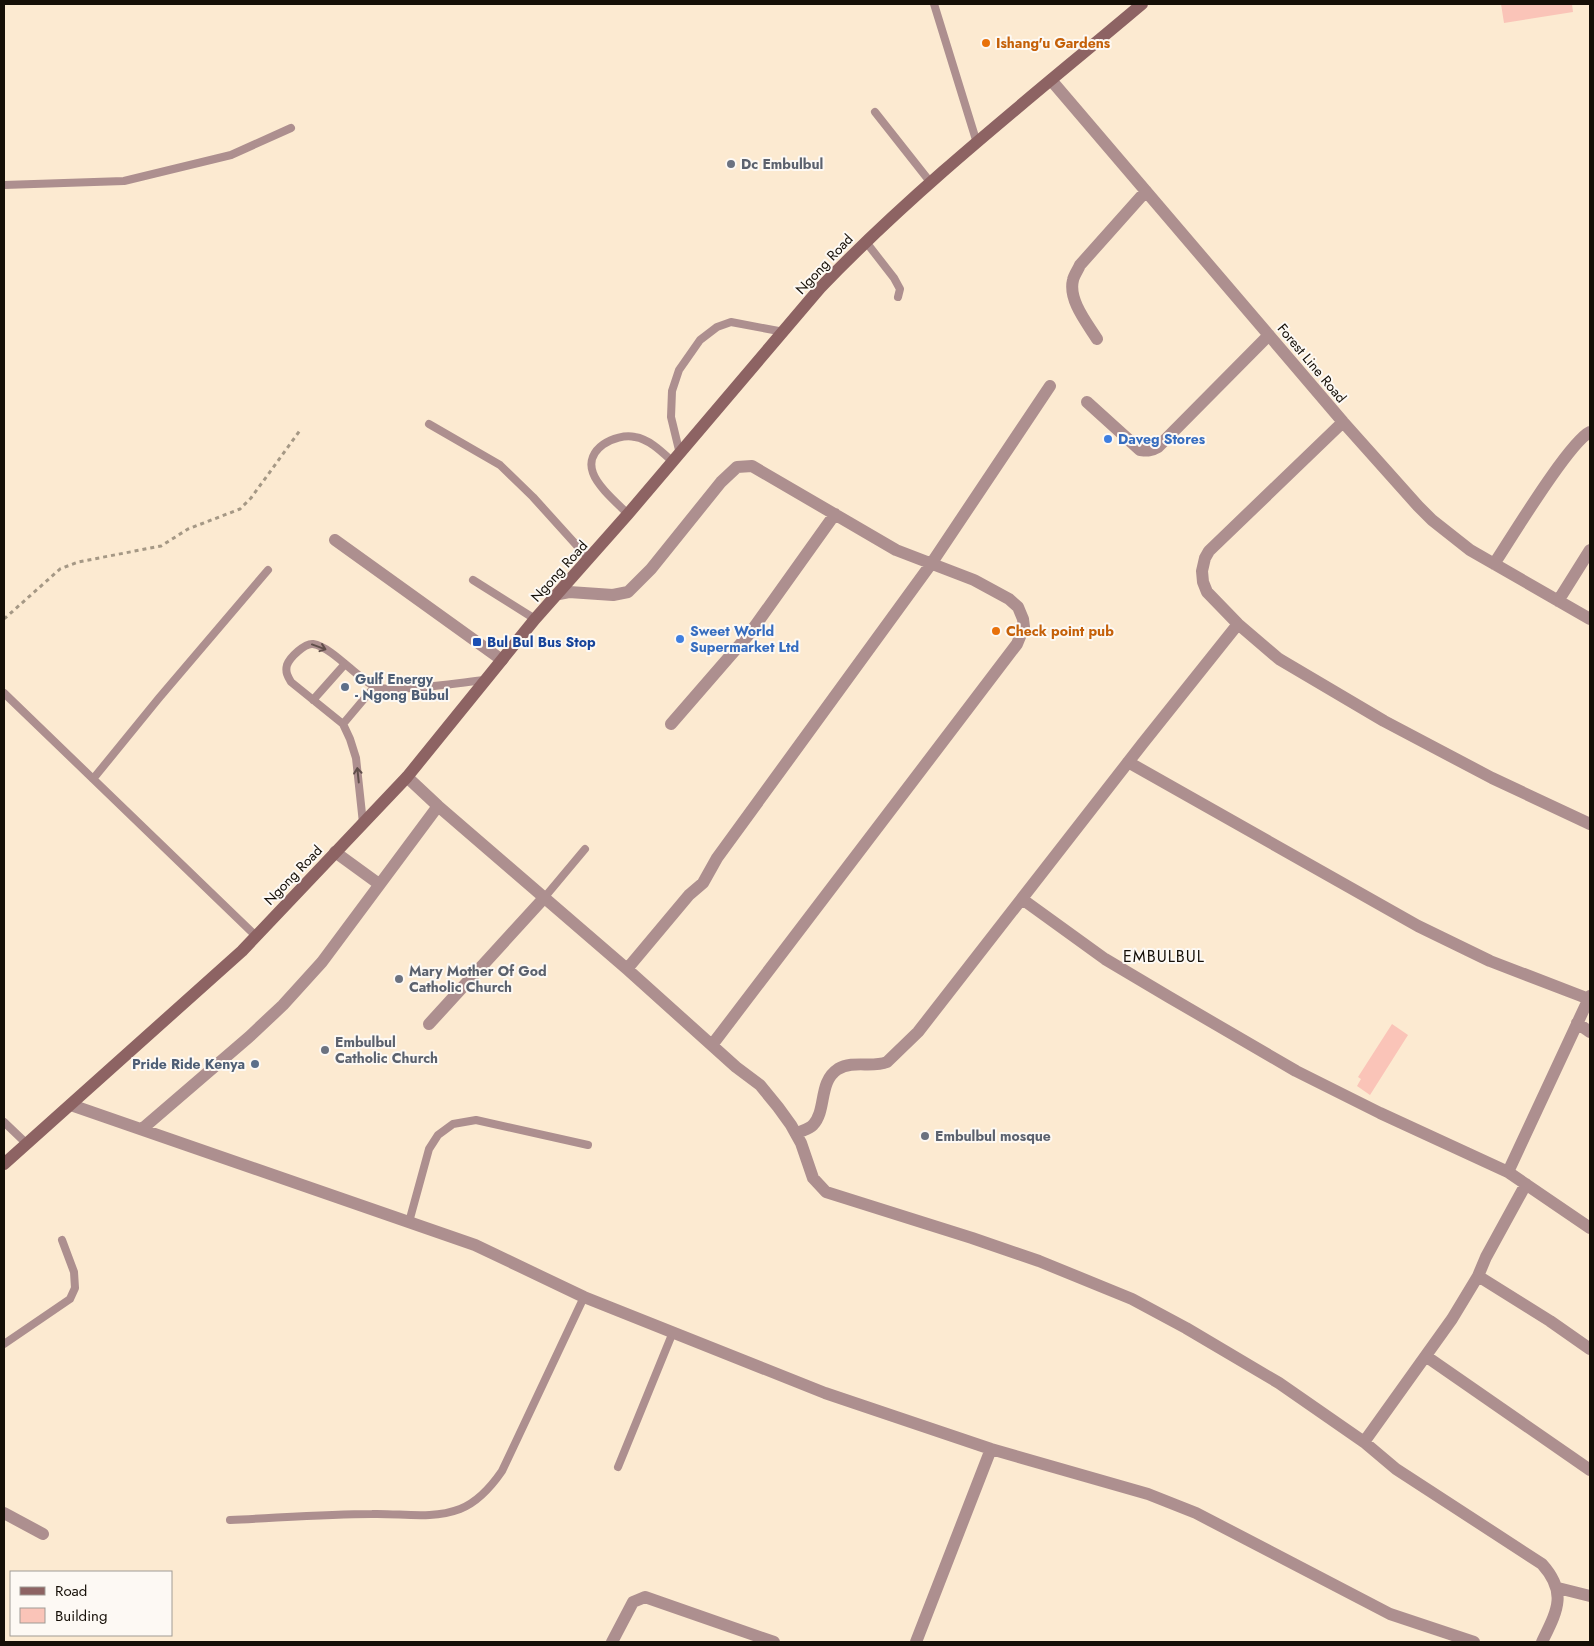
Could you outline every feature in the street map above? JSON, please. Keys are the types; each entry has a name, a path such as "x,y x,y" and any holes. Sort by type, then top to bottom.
{"main road":[{"name":"Ngong Road","path":"4,1164 242,952 407,777 535,619 628,514 820,288 866,242 931,183 1142,4"}],"street":[{"name":"Forest Line Road","path":"1051,80 1343,422 1432,520 1470,550 1590,619"},
{"path":"1097,339 1078,307 1072,292 1073,279 1080,265 1146,191"},
{"path":"1087,402 1140,450 1148,451 1158,448 1269,335"},
{"path":"627,969 689,895 703,883 717,858 932,564 1050,386"},
{"path":"1343,422 1214,546 1205,558 1202,576 1207,592 1238,624 1279,659 1384,721 1492,778 1590,824"},
{"path":"1494,564 1564,460 1585,435 1590,432"},
{"path":"559,594 569,592 613,595 628,592 651,569 721,482 737,467 752,466 896,550 974,580 1010,599 1021,612 1024,627 1017,644 712,1045"},
{"path":"671,724 750,633 835,514"},
{"path":"336,540 502,660"},
{"path":"1558,601 1590,550"},
{"path":"796,1134 813,1124 818,1115 828,1078 833,1073 842,1067 852,1064 882,1064 887,1062 918,1032 1238,624"},
{"path":"1128,762 1418,926 1490,960 1589,998 1508,1172"},
{"path":"407,777 770,1096 796,1134 813,1178 826,1192 1030,1258 1132,1300 1186,1328 1279,1383 1364,1442 1396,1468 1536,1559 1550,1572 1558,1588 1556,1609 1542,1642"},
{"path":"142,1129 283,1005 322,962 438,806"},
{"path":"336,852 379,884"},
{"path":"429,1024 544,898"},
{"path":"1022,898 1105,959 1296,1071 1508,1172 1590,1228"},
{"path":"1577,1023 1590,1032"},
{"path":"71,1105 475,1245 584,1297 825,1393 991,1449 1148,1494 1196,1513 1390,1614 1474,1642"},
{"path":"1364,1442 1448,1326 1478,1276 1526,1184"},
{"path":"1478,1276 1590,1349"},
{"path":"1427,1357 1590,1470"},
{"path":"916,1642 991,1449"},
{"path":"4,1513 43,1534"},
{"path":"1558,1588 1590,1596"},
{"path":"612,1642 634,1602 645,1597 774,1642"}],"lane":[{"path":"934,4 977,144"},
{"path":"875,112 931,183"},
{"path":"4,185 124,182 231,155 291,128"},
{"path":"866,242 894,278 900,289 898,297"},
{"path":"676,458 670,417 672,391 679,370 700,340 717,327 731,322 784,332"},
{"path":"429,424 500,465 534,497 589,559"},
{"path":"628,514 593,474 594,454 604,443 618,437 635,436 676,458"},
{"path":"93,779 268,570"},
{"path":"473,580 535,619"},
{"path":"363,824 356,758 350,739 342,724 291,682 286,675 288,664 303,646 312,644 324,648 375,686 400,689 485,680"},
{"path":"313,700 345,664"},
{"path":"342,724 375,686"},
{"path":"4,693 256,936"},
{"path":"544,898 585,849"},
{"path":"409,1222 429,1149 438,1135 453,1124 476,1120 588,1145"},
{"path":"4,1122 27,1144"},
{"path":"4,1344 70,1299 75,1288 74,1272 62,1240"},
{"path":"230,1520 372,1514 435,1516 461,1509 479,1498 492,1486 502,1471 584,1297"},
{"path":"618,1467 673,1332"}],"path":[{"path":"4,619 60,569 78,562 161,546 188,529 240,509 251,498 301,429"}],"building":[{"path":"1501,4 1572,4 1573,12 1504,23"},
{"path":"1392,1024 1408,1035 1370,1095 1357,1086 1361,1079 1358,1077"}],"place":[{"name":"Ishang'u Gardens","path":"986,43"},
{"name":"Dc Embulbul","path":"731,164"},
{"name":"Daveg Stores","path":"1108,439"},
{"name":"Check point pub","path":"996,631"},
{"name":"Sweet World Supermarket Ltd","path":"680,639"},
{"name":"Bul Bul Bus Stop","path":"477,642"},
{"name":"Gulf Energy - Ngong Bubul","path":"345,687"},
{"name":"Mary Mother Of God Catholic Church","path":"399,979"},
{"name":"Embulbul Catholic Church","path":"325,1050"},
{"name":"Pride Ride Kenya","path":"255,1064"},
{"name":"Embulbul mosque","path":"925,1136"}],"district":[{"name":"EMBULBUL","path":"1164,956"}]}
